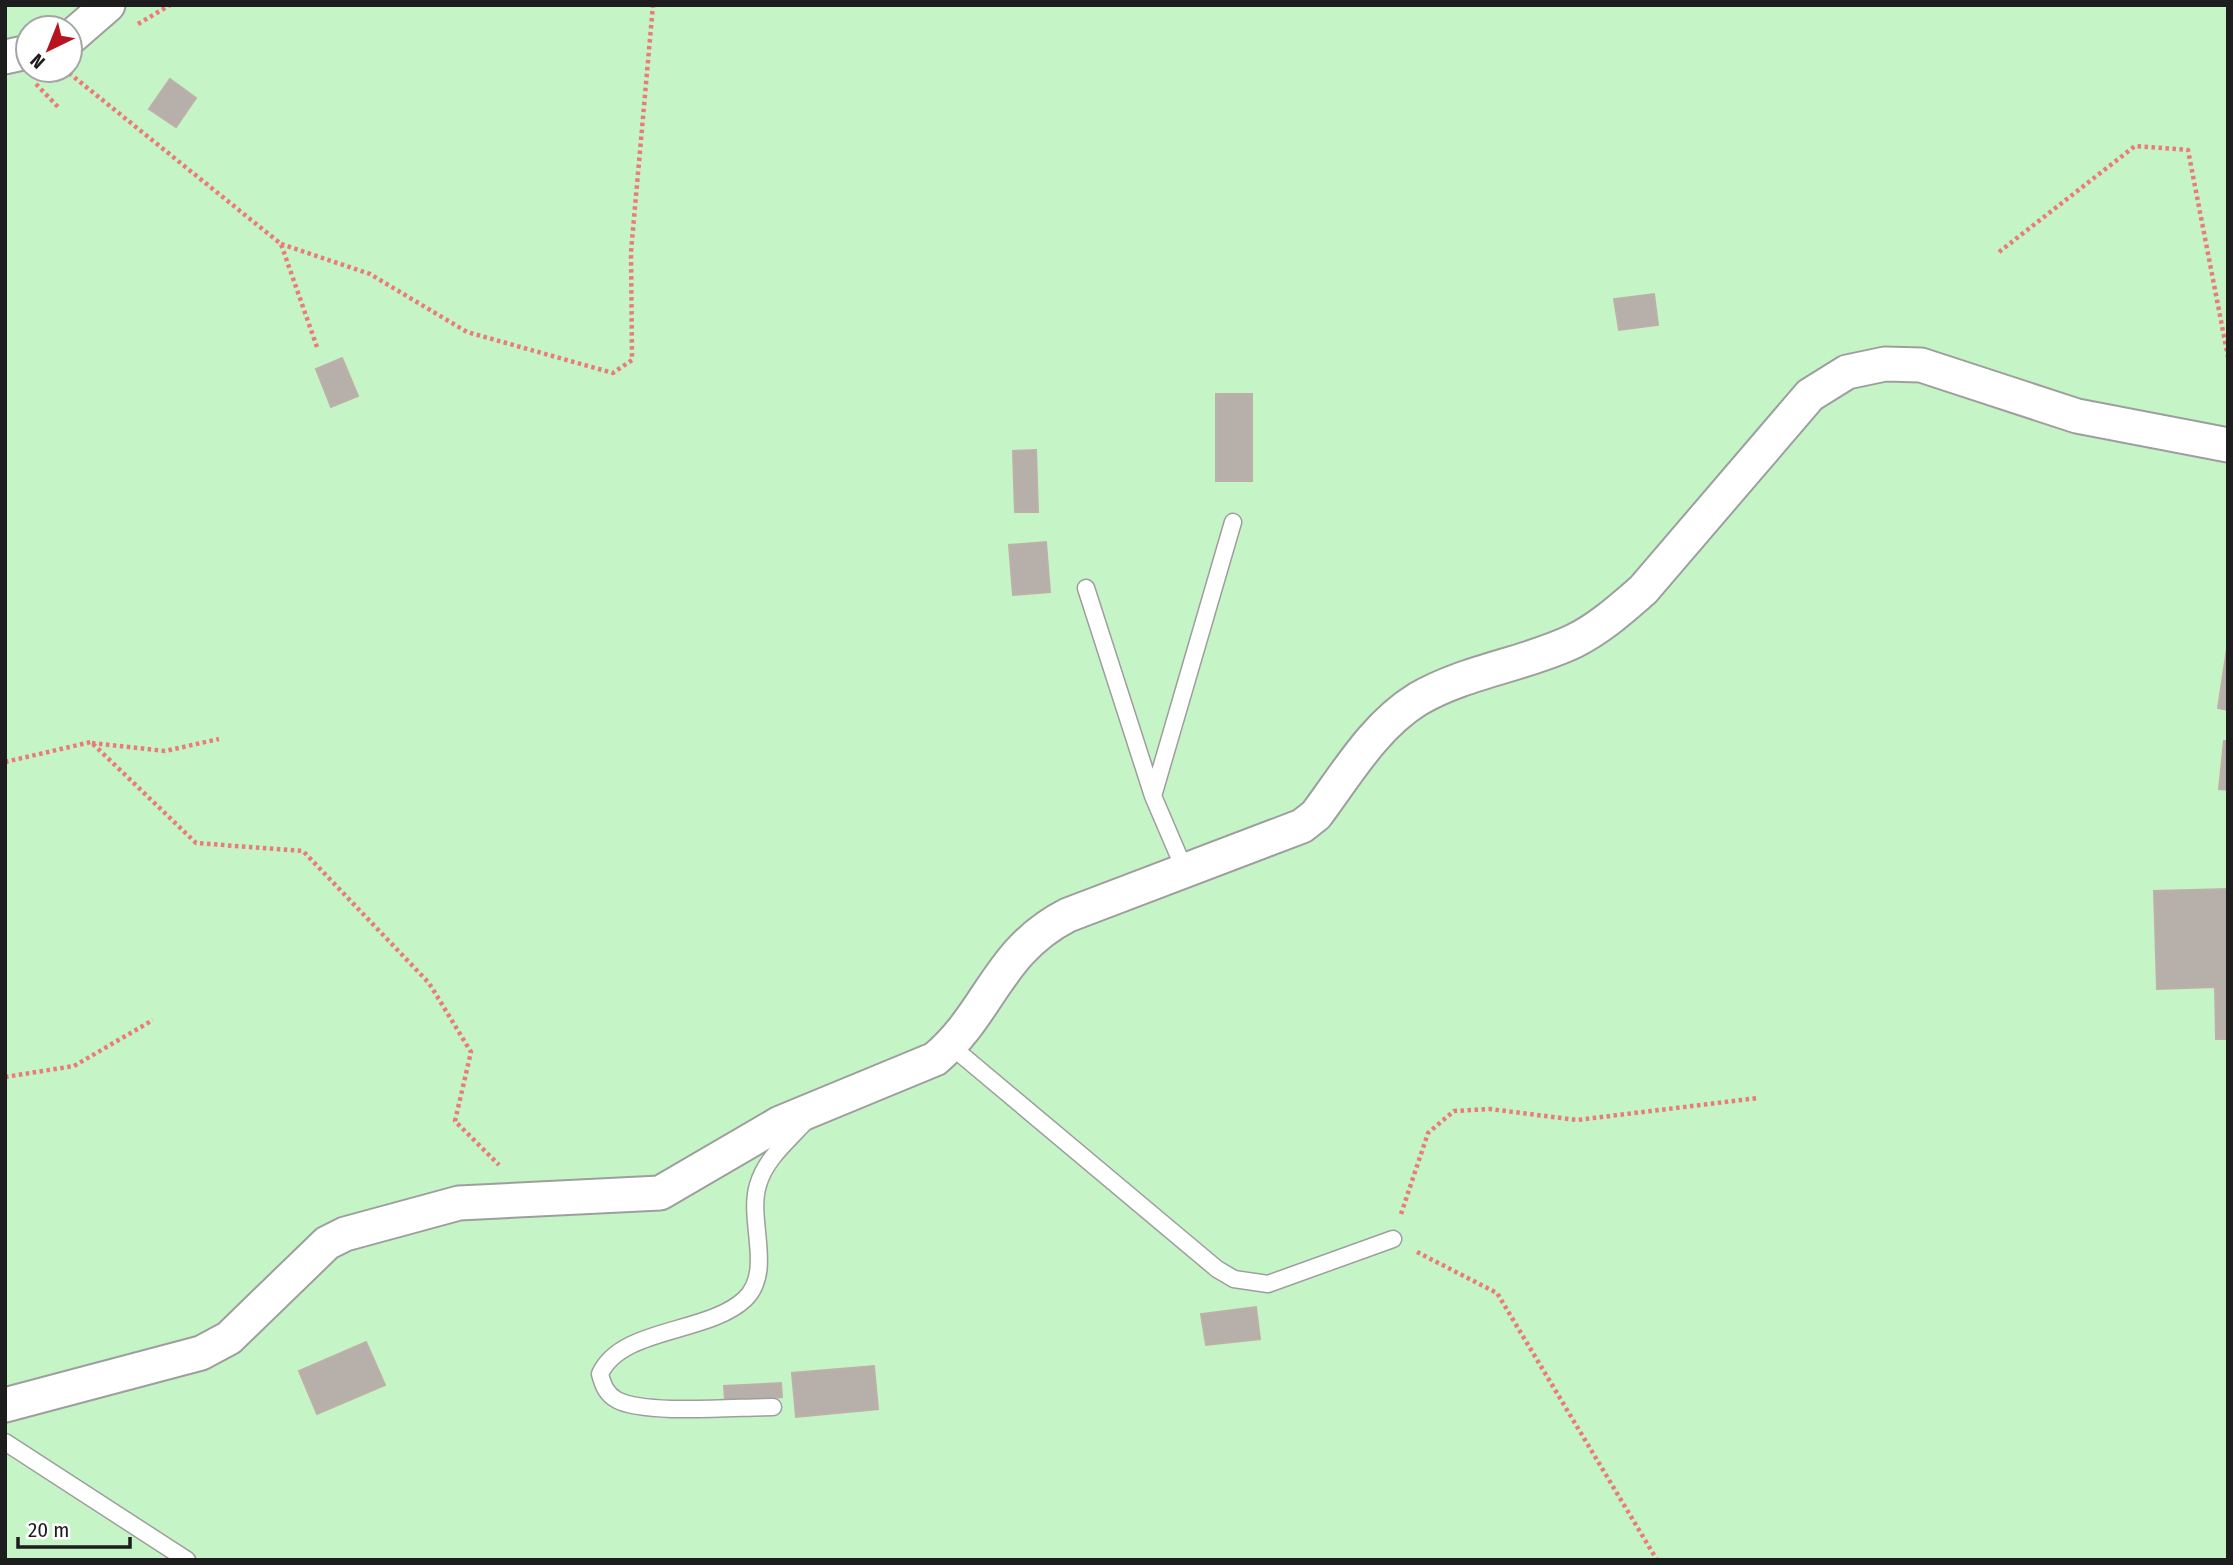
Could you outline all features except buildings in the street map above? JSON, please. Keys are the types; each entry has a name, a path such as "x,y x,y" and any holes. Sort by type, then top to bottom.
{"street":[{"path":"84,26 108,5"},
{"path":"5,1405 201,1353 229,1338 327,1243 345,1234 459,1203 660,1193 780,1123 908,1073 935,1059 951,1046 1010,961 1043,928 1068,915 1186,873 1302,826 1316,815 1383,726 1418,699 1455,682 1573,641 1612,617 1643,590 1810,395 1847,372 1885,364 1921,365 2077,416 2228,445"}],"lane":[{"path":"1153,796 1233,522"},
{"path":"1086,588 1153,796 1186,873"},
{"path":"951,1046 1089,1163 1234,1279 1268,1284 1392,1239"},
{"path":"773,1408 637,1407 615,1400 603,1388 600,1374 613,1353 724,1312 745,1299 756,1283 759,1266 754,1200 758,1183 765,1167 820,1106"},
{"path":"5,1442 187,1560"}],"path":[{"path":"83,84 281,244 370,274 467,332 613,373 632,360 631,252 653,5"},
{"path":"1999,252 2135,146 2188,150 2228,357"},
{"path":"281,244 318,350"},
{"path":"5,762 91,743 165,751 219,739"},
{"path":"91,743 196,843 303,850 429,983 471,1052 455,1121 499,1166 513,1168"},
{"path":"5,1077 74,1066 153,1020"},
{"path":"1657,1560 1497,1293 1392,1239 1428,1133 1454,1111 1490,1109 1577,1120 1758,1098"}],"green space":[{"path":"5,5 2228,5 2228,1560 5,1560"}]}
